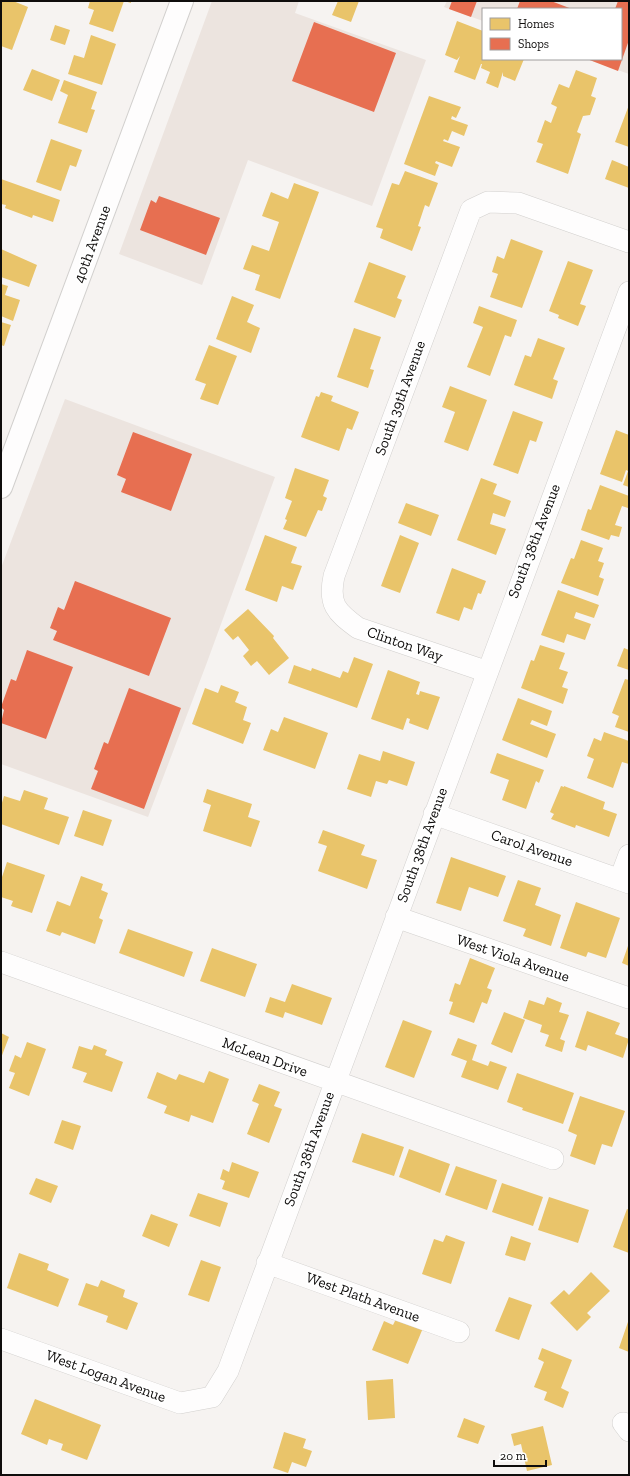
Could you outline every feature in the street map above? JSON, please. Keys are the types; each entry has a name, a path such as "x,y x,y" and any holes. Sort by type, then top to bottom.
{"main road":[{"name":"40th Avenue","path":"1,487 182,1"}],"street":[{"name":"South 39th Avenue","path":"333,605 332,588 334,576 471,210 488,202 518,203 629,242"},
{"name":"South 38th Avenue","path":"212,1397 228,1371 434,814 485,671 629,292"},
{"name":"Clinton Way","path":"333,605 341,615 358,628 485,671"},
{"name":"Carol Avenue","path":"434,814 624,881"},
{"path":"624,881 629,854"},
{"name":"West Viola Avenue","path":"396,917 629,998"},
{"name":"McLean Drive","path":"1,962 553,1159"},
{"name":"West Plath Avenue","path":"267,1263 459,1332"},
{"name":"West Logan Avenue","path":"1,1339 180,1403 212,1397"}],"shaded area":[{"path":"212,1 299,1 295,13 426,60 372,206 248,160 202,285 119,254"},
{"path":"447,1 629,1 629,74 590,60 622,60 622,8 482,8 482,21 444,7"},
{"path":"65,399 275,477 148,817 1,764 1,568"}],"building: Homes":[{"path":"1,1 13,1 28,7 12,50 1,46"},
{"path":"90,1 124,1 113,32 89,24 94,10 88,8"},
{"path":"338,1 359,1 351,22 332,15"},
{"path":"457,21 482,31 482,60 524,60 515,81 503,76 503,72 498,88 486,83 490,72 481,68 482,64 475,80 454,72 460,56 457,60 445,55"},
{"path":"55,25 70,30 65,45 50,40"},
{"path":"91,35 116,44 102,85 68,74 74,55 84,58"},
{"path":"32,69 60,80 52,101 23,90"},
{"path":"576,70 597,78 591,96 596,98 590,115 583,116 577,132 581,134 568,174 536,162 543,144 537,142 545,120 551,123 557,107 551,104 559,84 569,88"},
{"path":"64,80 97,92 91,109 95,110 87,133 58,123 68,95 60,91"},
{"path":"429,96 461,107 456,118 452,116 451,119 468,125 464,136 452,131 448,141 444,139 443,141 460,147 452,167 436,161 435,163 439,165 435,176 404,164"},
{"path":"629,105 629,147 615,142"},
{"path":"51,139 82,150 76,167 70,165 61,191 36,182"},
{"path":"612,160 629,167 629,188 605,179"},
{"path":"405,171 438,183 429,207 425,205 418,226 421,227 412,251 380,238 383,229 376,227 392,183 399,185"},
{"path":"1,179 60,200 53,222 33,215 32,218 5,208 6,205 1,204"},
{"path":"294,183 319,192 280,299 255,290 260,275 243,269 252,245 269,251 279,222 262,216 271,192 288,199"},
{"path":"511,239 543,251 522,308 490,297 498,274 492,272 497,256 504,259"},
{"path":"1,249 37,265 29,287 1,277"},
{"path":"568,261 593,270 580,304 586,306 578,326 558,318 559,315 549,311"},
{"path":"369,262 406,276 397,298 402,300 395,318 354,302"},
{"path":"1,284 8,286 5,295 20,300 13,321 1,316"},
{"path":"232,296 254,305 247,322 260,328 251,353 216,339"},
{"path":"479,306 517,320 511,337 505,335 490,376 467,367 483,327 473,323"},
{"path":"1,322 11,325 4,346 1,345"},
{"path":"354,328 381,337 370,369 374,370 368,388 337,377"},
{"path":"538,338 565,348 553,379 558,381 552,399 514,385 525,355 531,357"},
{"path":"209,345 237,356 218,405 200,399 206,384 195,380"},
{"path":"450,386 487,400 468,451 444,442 455,412 442,407"},
{"path":"321,392 333,396 331,401 359,412 352,430 347,428 339,451 301,437 316,396 319,397"},
{"path":"513,411 543,422 536,442 530,440 518,474 493,465"},
{"path":"616,430 629,435 629,487 623,485 628,471 626,470 622,482 600,474"},
{"path":"295,468 329,480 323,496 327,498 322,511 318,510 306,537 283,529 292,501 285,498"},
{"path":"481,478 497,484 493,494 511,501 505,517 493,513 490,524 506,529 496,555 457,540"},
{"path":"600,485 629,496 628,508 622,506 615,525 622,527 619,537 611,535 609,540 581,530 588,509 591,510"},
{"path":"406,503 439,515 431,536 398,523"},
{"path":"265,535 297,547 291,563 302,566 293,590 282,586 277,602 245,590"},
{"path":"400,535 419,543 400,593 381,586"},
{"path":"581,540 603,548 598,561 604,563 599,577 604,579 598,596 561,583 571,558 574,559"},
{"path":"452,568 486,581 481,594 478,593 472,610 464,607 459,621 436,613"},
{"path":"558,590 599,605 594,618 576,612 574,618 591,624 585,640 567,634 564,643 541,635"},
{"path":"248,609 274,636 273,638 289,658 269,675 257,661 251,666 243,656 249,650 238,636 233,640 224,630"},
{"path":"540,645 565,653 559,669 568,672 562,687 568,689 563,704 521,688 531,660 534,661"},
{"path":"624,648 629,650 629,670 617,666"},
{"path":"354,657 373,664 357,708 288,683 294,665 311,671 312,668 340,678 343,671 348,673"},
{"path":"388,670 420,682 416,694 419,695 420,691 440,697 428,730 409,723 410,719 407,718 403,730 371,719"},
{"path":"625,679 629,680 629,732 615,727 619,716 612,713"},
{"path":"221,685 239,692 235,702 247,707 243,720 251,723 243,744 192,724 205,688 218,693"},
{"path":"518,698 552,711 547,726 532,720 530,724 556,734 547,758 502,740"},
{"path":"284,717 328,733 315,769 263,750 271,729 278,732"},
{"path":"604,732 629,741 629,764 622,762 613,788 587,778 594,759 587,756 594,738 601,741"},
{"path":"383,751 415,762 407,786 389,780 387,784 376,781 371,797 347,789 359,754 380,761"},
{"path":"497,753 544,770 539,783 536,781 526,809 502,800 509,780 490,773"},
{"path":"561,786 605,802 603,809 617,814 609,837 576,825 575,828 551,819 554,814 550,812"},
{"path":"207,789 252,804 248,817 260,821 251,847 203,831 211,805 203,802"},
{"path":"24,790 48,798 44,809 69,817 59,845 1,824 1,806 4,796 20,801"},
{"path":"83,810 112,820 103,846 74,836"},
{"path":"323,830 365,845 361,855 377,860 367,889 318,871 327,846 318,843"},
{"path":"451,857 506,876 498,897 469,887 461,911 436,903"},
{"path":"7,862 45,875 32,913 11,906 13,901 1,897 1,880"},
{"path":"81,876 103,884 101,890 108,893 99,918 103,920 95,944 62,932 60,936 46,931 57,901 70,906"},
{"path":"518,880 541,888 535,905 561,915 551,946 523,936 526,929 503,921"},
{"path":"576,902 620,918 606,958 588,952 586,957 560,948"},
{"path":"128,929 193,952 184,977 119,953"},
{"path":"629,943 629,966 622,963"},
{"path":"212,948 257,964 245,997 200,981"},
{"path":"470,958 495,968 487,988 492,990 487,1004 482,1002 474,1023 449,1014 453,1002 449,1001 455,983 460,985"},
{"path":"292,984 332,998 322,1025 285,1012 283,1018 265,1012 270,997 285,1002"},
{"path":"547,997 562,1003 559,1012 569,1015 560,1039 565,1041 562,1052 545,1046 549,1035 540,1032 542,1025 523,1018 529,1000 544,1005"},
{"path":"587,1011 620,1023 615,1034 629,1039 623,1058 588,1045 586,1051 575,1047"},
{"path":"504,1012 525,1020 512,1053 491,1044"},
{"path":"403,1020 432,1031 414,1078 385,1067"},
{"path":"1,1033 9,1037 1,1058"},
{"path":"458,1038 477,1045 472,1060 488,1066 490,1061 507,1067 498,1090 461,1077 467,1061 451,1055"},
{"path":"27,1042 46,1049 29,1096 9,1088 15,1073 9,1071 15,1055 21,1058"},
{"path":"94,1045 107,1050 105,1055 123,1062 112,1092 83,1082 87,1073 72,1068 79,1046 92,1050"},
{"path":"209,1071 229,1079 213,1123 191,1115 189,1122 164,1113 167,1106 147,1098 157,1072 176,1080 179,1074 204,1083"},
{"path":"517,1073 574,1093 563,1124 522,1110 523,1108 507,1102"},
{"path":"259,1084 280,1092 274,1106 282,1109 269,1143 247,1134 259,1104 252,1101"},
{"path":"580,1096 625,1111 612,1147 602,1144 595,1165 570,1156 577,1135 568,1131"},
{"path":"62,1120 81,1126 73,1150 54,1143"},
{"path":"362,1133 404,1147 394,1176 352,1162"},
{"path":"409,1149 450,1164 440,1193 399,1177"},
{"path":"232,1162 259,1172 249,1198 222,1189 225,1181 220,1179 223,1169 229,1172"},
{"path":"456,1166 497,1180 487,1210 445,1195"},
{"path":"36,1178 58,1186 51,1203 29,1194"},
{"path":"502,1183 543,1197 533,1226 492,1212"},
{"path":"198,1193 228,1203 220,1227 189,1216"},
{"path":"549,1197 589,1210 578,1243 538,1230"},
{"path":"627,1209 629,1210 629,1253 613,1247"},
{"path":"151,1214 178,1224 169,1247 142,1236"},
{"path":"446,1235 465,1242 451,1284 422,1274 434,1239 443,1242"},
{"path":"511,1236 531,1243 525,1261 505,1255"},
{"path":"19,1253 49,1264 47,1270 69,1279 58,1307 7,1288"},
{"path":"201,1260 221,1267 209,1302 188,1295"},
{"path":"591,1272 610,1291 587,1313 591,1317 577,1331 550,1303 564,1290 569,1295"},
{"path":"101,1280 125,1290 123,1297 138,1303 127,1330 106,1322 108,1316 78,1305 86,1283 98,1287"},
{"path":"509,1297 532,1305 519,1340 495,1331"},
{"path":"397,1317 423,1328 408,1364 372,1350 384,1321 393,1325"},
{"path":"629,1319 629,1352 619,1348"},
{"path":"542,1348 572,1360 561,1388 569,1392 563,1408 544,1400 547,1392 534,1387 544,1362 538,1359"},
{"path":"393,1379 395,1418 368,1420 366,1381"},
{"path":"35,1399 101,1425 87,1460 61,1450 63,1444 49,1439 47,1445 21,1434"},
{"path":"464,1418 485,1426 478,1444 457,1437"},
{"path":"543,1426 552,1465 527,1471 521,1444 514,1446 511,1434"},
{"path":"284,1432 306,1439 303,1448 312,1451 306,1467 292,1462 288,1473 273,1468"}],"building: Shops":[{"path":"452,1 477,1 471,17 449,9"},
{"path":"520,1 551,1 569,8 517,8"},
{"path":"618,1 629,1 629,40 622,60 622,8 615,8"},
{"path":"314,22 396,53 374,112 292,81"},
{"path":"590,60 622,60 618,71"},
{"path":"159,196 220,218 206,255 140,230 151,200 156,203"},
{"path":"133,432 192,454 171,511 121,492 126,479 117,475"},
{"path":"75,581 171,618 149,676 53,640 57,631 50,628 58,607 64,610"},
{"path":"27,650 73,667 46,739 1,723 4,710 1,707 11,679 16,681"},
{"path":"129,688 181,708 144,809 91,789 98,771 94,769 104,742 108,744"}]}
